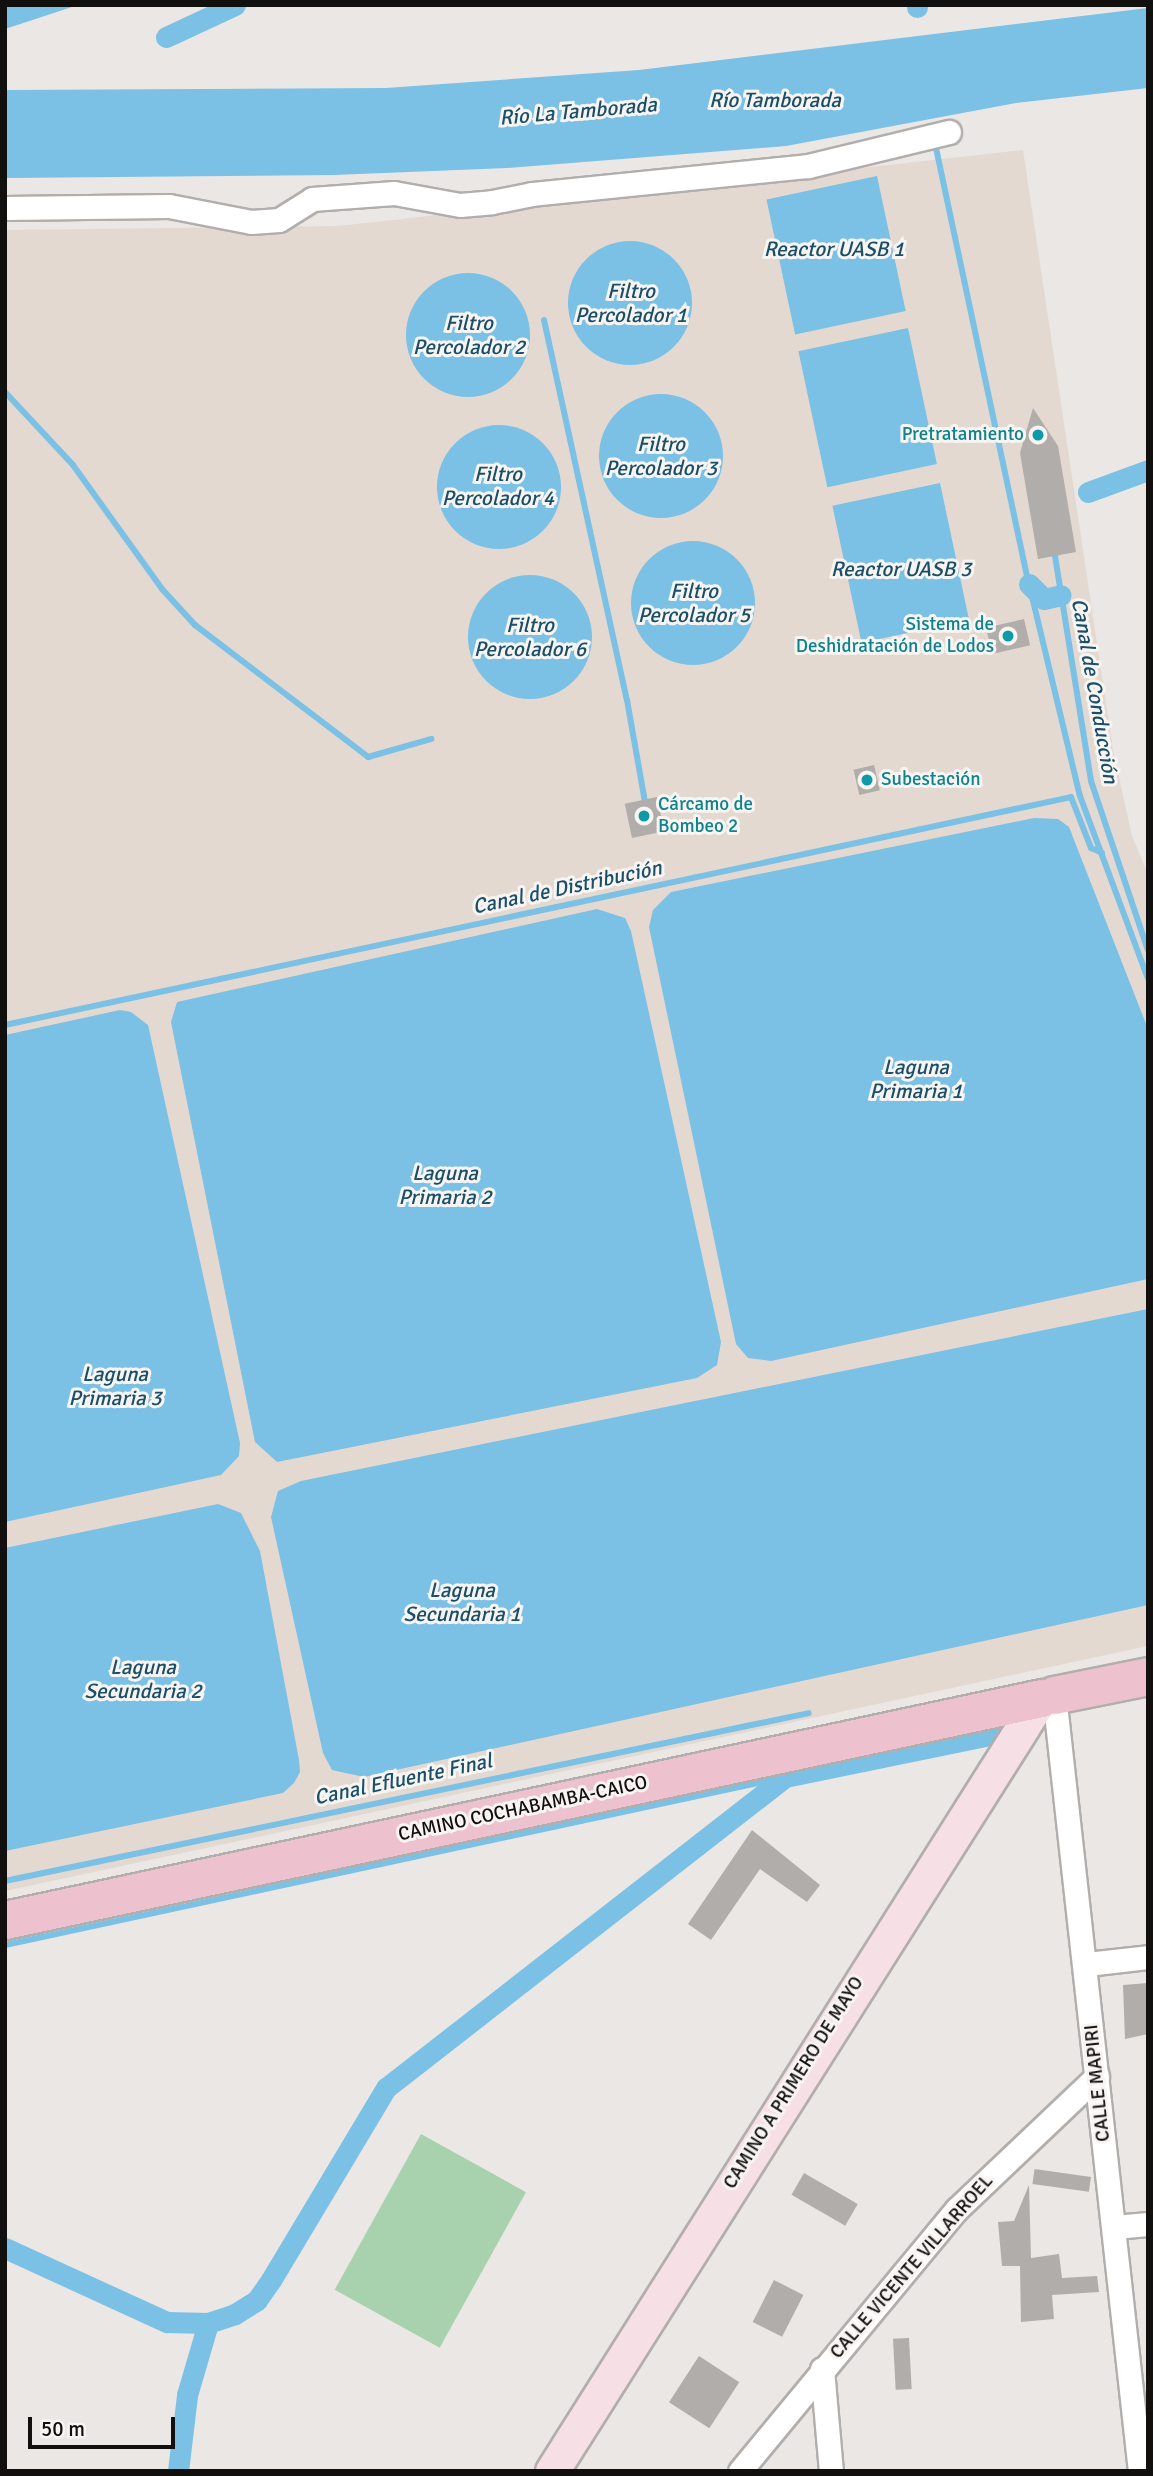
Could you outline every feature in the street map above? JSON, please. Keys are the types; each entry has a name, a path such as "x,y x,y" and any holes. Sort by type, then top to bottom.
{"main road":[{"name":"CAMINO COCHABAMBA-CAICO","path":"5,1920 1148,1676"},
{"name":"CAMINO A PRIMERO DE MAYO","path":"552,2471 1047,1697"}],"street":[{"path":"5,208 169,206 251,222 279,220 312,199 394,193 460,205 492,202 533,194 808,166 949,132"},
{"name":"CALLE MAPIRI","path":"1047,1697 1087,1964 1140,2471"},
{"path":"1087,1964 1148,1957"},
{"name":"CALLE VICENTE VILLARROEL","path":"740,2471 957,2209 1097,2076"},
{"path":"1114,2227 1148,2224"},
{"path":"822,2369 831,2471"}],"shaded area":[{"path":"1023,150 1113,750 1132,836 1148,874 1148,1646 5,1891 5,230 338,226"}],"green space":[{"path":"421,2134 526,2192 440,2348 335,2290"}],"water":[{"path":"5,5 78,5 5,29"},
{"name":"Río Tamborada","path":"1148,8 1148,88 1016,103 786,146 507,168 334,175 5,178 5,90 386,88 639,70"},
{"name":"Reactor UASB 1","path":"877,176 906,311 795,334 766,199"},
{"name":"Filtro Percolador 1","path":"630,241 654,246 674,259 687,279 692,303 687,327 674,347 654,360 630,365 606,360 586,347 573,327 568,303 573,279 586,259 606,246"},
{"name":"Filtro Percolador 2","path":"468,273 492,278 512,291 525,311 530,335 525,359 512,379 492,392 468,397 444,392 424,379 411,359 406,335 411,311 424,291 444,278"},
{"path":"908,328 937,464 827,487 798,351"},
{"name":"Filtro Percolador 3","path":"661,394 685,399 705,412 718,432 723,456 718,480 705,500 685,513 661,518 637,513 617,500 604,480 599,456 604,432 617,412 637,399"},
{"name":"Filtro Percolador 4","path":"499,425 523,430 543,443 556,463 561,487 556,511 543,531 523,544 499,549 475,544 455,531 442,511 437,487 442,463 455,443 475,430"},
{"name":"Reactor UASB 3","path":"940,483 969,620 862,643 832,506"},
{"name":"Filtro Percolador 5","path":"693,541 717,546 737,559 750,579 755,603 750,627 737,647 717,660 693,665 669,660 649,647 636,627 631,603 636,579 649,559 669,546"},
{"name":"Filtro Percolador 6","path":"530,575 554,580 574,593 587,613 592,637 587,661 574,681 554,694 530,699 506,694 486,681 473,661 468,637 473,613 486,593 506,580"},
{"name":"Laguna Primaria 1","path":"1034,818 1058,819 1069,827 1148,1029 1148,1279 771,1361 748,1358 736,1344 649,927 653,910 671,892"},
{"name":"Laguna Primaria 2","path":"597,909 625,918 631,931 721,1342 717,1365 697,1378 277,1462 255,1442 171,1022 177,1002"},
{"name":"Laguna Primaria 3","path":"120,1010 131,1012 148,1025 240,1443 239,1456 221,1475 5,1522 5,1035"},
{"name":"Laguna Secundaria 1","path":"1148,1309 1148,1605 364,1777 332,1770 323,1753 271,1517 278,1491 301,1481"},
{"name":"Laguna Secundaria 2","path":"218,1504 241,1513 260,1551 299,1760 300,1772 294,1783 283,1793 5,1851 5,1548"}],"building":[{"name":"Pretratamiento","path":"1033,408 1058,446 1076,552 1038,559 1020,453"},
{"name":"Sistema de Deshidratación de Lodos","path":"1024,619 1030,645 992,654 986,628"},
{"name":"Subestación","path":"874,765 880,790 859,795 854,770"},
{"name":"Cárcamo de Bombeo 2","path":"657,797 664,831 632,838 625,804"},
{"path":"752,1830 820,1885 807,1902 760,1869 711,1940 688,1924"},
{"path":"1148,1983 1148,2034 1125,2039 1123,1985"},
{"path":"1035,2169 1091,2177 1089,2192 1032,2184"},
{"path":"804,2173 858,2204 845,2226 792,2195"},
{"path":"1029,2185 1031,2258 1059,2254 1062,2278 1097,2276 1099,2292 1052,2295 1054,2319 1021,2322 1020,2266 1002,2266 998,2222 1014,2221"},
{"path":"774,2280 803,2295 782,2337 753,2322"},
{"path":"909,2338 912,2389 896,2390 893,2339"},
{"path":"699,2356 739,2382 709,2428 669,2402"}],"waterway":[{"path":"166,37 235,5"},
{"path":"936,148 1029,584 1080,796 1148,979"},
{"path":"544,320 627,700 646,808"},
{"path":"5,392 73,465 162,589 195,625 368,757 431,739"},
{"path":"1088,492 1148,470"},
{"name":"Canal de Conducción","path":"1055,556 1091,781 1148,950"},
{"path":"1029,584 1044,599 1061,595"},
{"name":"Canal de Distribución","path":"5,1025 1071,797 1091,848 1102,853"},
{"name":"Canal Efluente Final","path":"5,1881 809,1713"},
{"path":"5,2248 167,2322 208,2323 235,2314 257,2300 271,2280 386,2088 785,1777 999,1733"},
{"path":"5,1945 785,1777"},
{"path":"178,2471 187,2395 208,2323"}],"place":[{"name":"Pretratamiento","path":"1038,435"},
{"name":"Sistema de Deshidratación de Lodos","path":"1008,636"},
{"name":"Subestación","path":"867,780"},
{"name":"Cárcamo de Bombeo 2","path":"644,816"}],"water label":[{"name":"Río La Tamborada","path":"578,111"}]}
